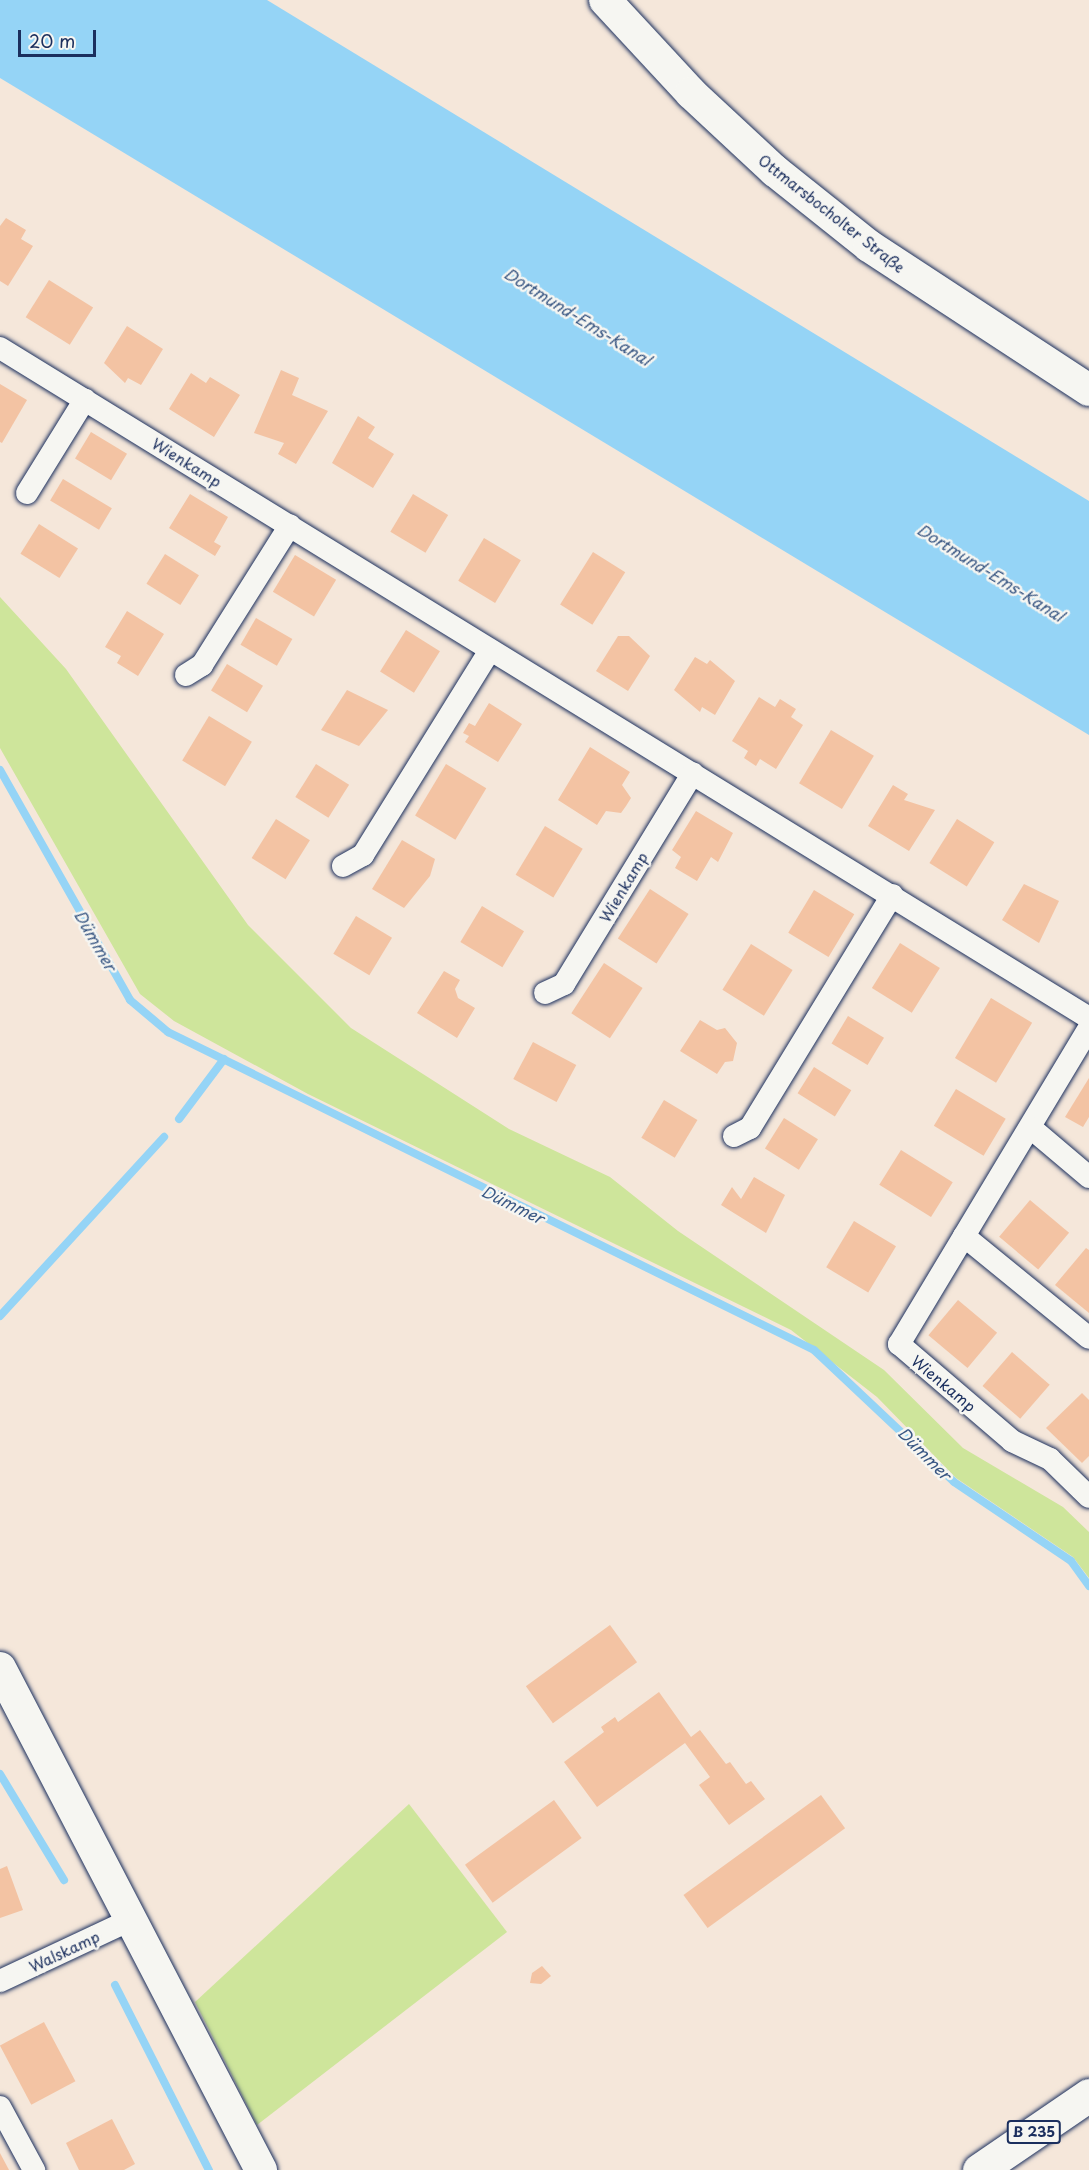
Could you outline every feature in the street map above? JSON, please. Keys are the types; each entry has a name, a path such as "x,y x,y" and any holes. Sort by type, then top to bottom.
{"main road":[{"name":"Ottmarsbocholter Straße","path":"605,0 692,93 784,178 961,310 1089,390"},
{"path":"0,1668 128,1921 261,2170"},
{"name":"B 235","path":"980,2170 1089,2095"}],"street":[{"name":"Wienkamp","path":"0,348 1089,1018"},
{"path":"27,493 85,399"},
{"path":"186,675 202,665 290,525"},
{"path":"344,866 363,855 490,650"},
{"name":"Wienkamp","path":"545,993 564,984 693,773"},
{"path":"734,1136 750,1128 892,895"},
{"name":"Wienkamp","path":"1089,1028 1031,1128 899,1344 1012,1441 1050,1459 1089,1497"},
{"path":"1031,1128 1089,1177"},
{"path":"964,1236 1089,1338"},
{"name":"Walskamp","path":"0,1981 128,1921"},
{"path":"0,2107 34,2170"}],"green space":[{"path":"0,597 66,669 248,925 351,1028 509,1129 610,1177 678,1231 884,1370 963,1448 1063,1507 1089,1532 1089,1578 1073,1557 956,1478 877,1397 791,1330 308,1094 174,1021 140,994 0,748"},
{"path":"409,1804 507,1932 257,2125 195,2002"}],"water":[{"name":"Dortmund-Ems-Kanal","path":"0,0 267,0 1089,501 1089,735 0,78"}],"building":[{"path":"6,218 26,230 21,239 33,246 8,286 0,281 0,226"},
{"path":"49,280 93,308 70,345 26,317"},
{"path":"127,326 163,349 141,385 128,378 125,383 104,363"},
{"path":"281,370 299,378 292,395 328,411 296,464 278,454 284,443 254,433"},
{"path":"191,373 206,383 210,377 240,395 214,437 169,409"},
{"path":"0,384 27,400 2,443 0,442"},
{"path":"358,416 375,427 368,438 394,454 373,488 332,463"},
{"path":"91,432 127,454 111,480 75,459"},
{"path":"63,479 112,508 99,530 50,500"},
{"path":"190,494 228,517 214,542 221,546 215,556 169,528"},
{"path":"413,494 448,515 425,553 390,532"},
{"path":"39,524 78,548 59,578 20,554"},
{"path":"484,538 521,560 495,603 458,581"},
{"path":"593,552 625,572 592,625 560,605"},
{"path":"165,554 199,575 180,605 146,584"},
{"path":"295,555 336,580 314,617 273,592"},
{"path":"127,611 164,634 138,676 117,663 121,656 105,647"},
{"path":"256,618 292,639 277,666 241,645"},
{"path":"406,630 440,651 414,693 380,672"},
{"path":"618,636 629,636 650,656 628,691 596,671"},
{"path":"695,657 707,664 710,660 735,681 715,715 702,707 700,712 674,690"},
{"path":"227,664 263,686 247,712 211,691"},
{"path":"347,690 388,710 359,746 321,730"},
{"path":"759,697 775,707 780,699 796,709 791,717 803,725 776,769 760,759 756,766 744,758 748,751 732,741"},
{"path":"489,703 522,724 498,762 465,742 469,736 463,733 469,723 475,726"},
{"path":"209,716 252,742 225,786 182,761"},
{"path":"831,730 874,756 842,809 799,783"},
{"path":"590,747 630,772 622,785 631,798 621,813 606,811 597,825 558,800"},
{"path":"316,764 349,785 328,818 295,797"},
{"path":"446,764 486,788 455,840 415,815"},
{"path":"893,785 908,794 904,800 935,810 909,851 868,826"},
{"path":"696,811 733,833 718,862 711,857 697,881 675,868 681,857 672,850"},
{"path":"276,819 310,840 286,879 252,858"},
{"path":"957,819 994,842 967,886 929,863"},
{"path":"545,826 583,849 553,898 516,875"},
{"path":"402,840 435,859 430,876 404,908 372,889"},
{"path":"1024,884 1059,901 1039,943 1002,920"},
{"path":"650,889 689,914 656,964 618,938"},
{"path":"814,890 854,914 829,957 788,933"},
{"path":"482,906 524,931 502,967 460,942"},
{"path":"356,916 392,938 369,975 333,954"},
{"path":"900,943 940,968 912,1013 872,988"},
{"path":"751,944 793,970 764,1016 722,990"},
{"path":"604,963 643,988 610,1038 571,1013"},
{"path":"444,971 460,980 455,989 458,998 475,1008 457,1038 417,1013"},
{"path":"991,998 1032,1023 996,1083 955,1058"},
{"path":"848,1016 884,1038 868,1065 832,1043"},
{"path":"700,1020 717,1030 725,1028 737,1043 733,1061 725,1062 717,1074 680,1051"},
{"path":"533,1042 576,1065 557,1102 513,1079"},
{"path":"814,1067 851,1090 835,1117 798,1093"},
{"path":"1089,1078 1089,1117 1083,1127 1065,1117"},
{"path":"956,1089 1006,1119 984,1156 934,1126"},
{"path":"664,1100 697,1120 675,1158 641,1138"},
{"path":"784,1118 818,1139 799,1170 765,1149"},
{"path":"901,1150 953,1182 931,1217 879,1185"},
{"path":"754,1177 785,1195 766,1233 721,1205 732,1187 741,1199"},
{"path":"1030,1200 1069,1233 1038,1270 999,1237"},
{"path":"854,1221 896,1246 868,1293 826,1267"},
{"path":"1086,1248 1089,1250 1089,1313 1055,1285"},
{"path":"958,1300 997,1333 968,1368 928,1335"},
{"path":"1012,1352 1050,1385 1020,1419 982,1386"},
{"path":"1082,1393 1089,1400 1089,1456 1082,1463 1046,1428"},
{"path":"610,1625 637,1662 553,1723 526,1686"},
{"path":"659,1692 691,1737 700,1730 726,1764 730,1762 746,1784 751,1781 765,1799 729,1825 699,1785 710,1777 685,1743 597,1807 564,1762 604,1732 601,1727 615,1717 618,1722"},
{"path":"821,1795 845,1828 708,1928 683,1895"},
{"path":"554,1800 582,1838 493,1903 465,1865"},
{"path":"7,1866 23,1910 0,1918 0,1869"},
{"path":"542,1966 551,1976 541,1984 530,1983 532,1973"},
{"path":"44,2022 75,2081 31,2105 0,2045"},
{"path":"112,2119 135,2164 124,2170 79,2170 66,2143"},
{"path":"0,2153 9,2170 0,2170"}],"waterway":[{"name":"Dümmer","path":"0,770 130,1000 168,1032 814,1350 954,1482 1071,1561 1089,1586"},
{"path":"179,1119 224,1059"},
{"path":"0,1316 164,1137"},
{"path":"0,1774 64,1880"},
{"path":"115,1985 209,2170"}]}
